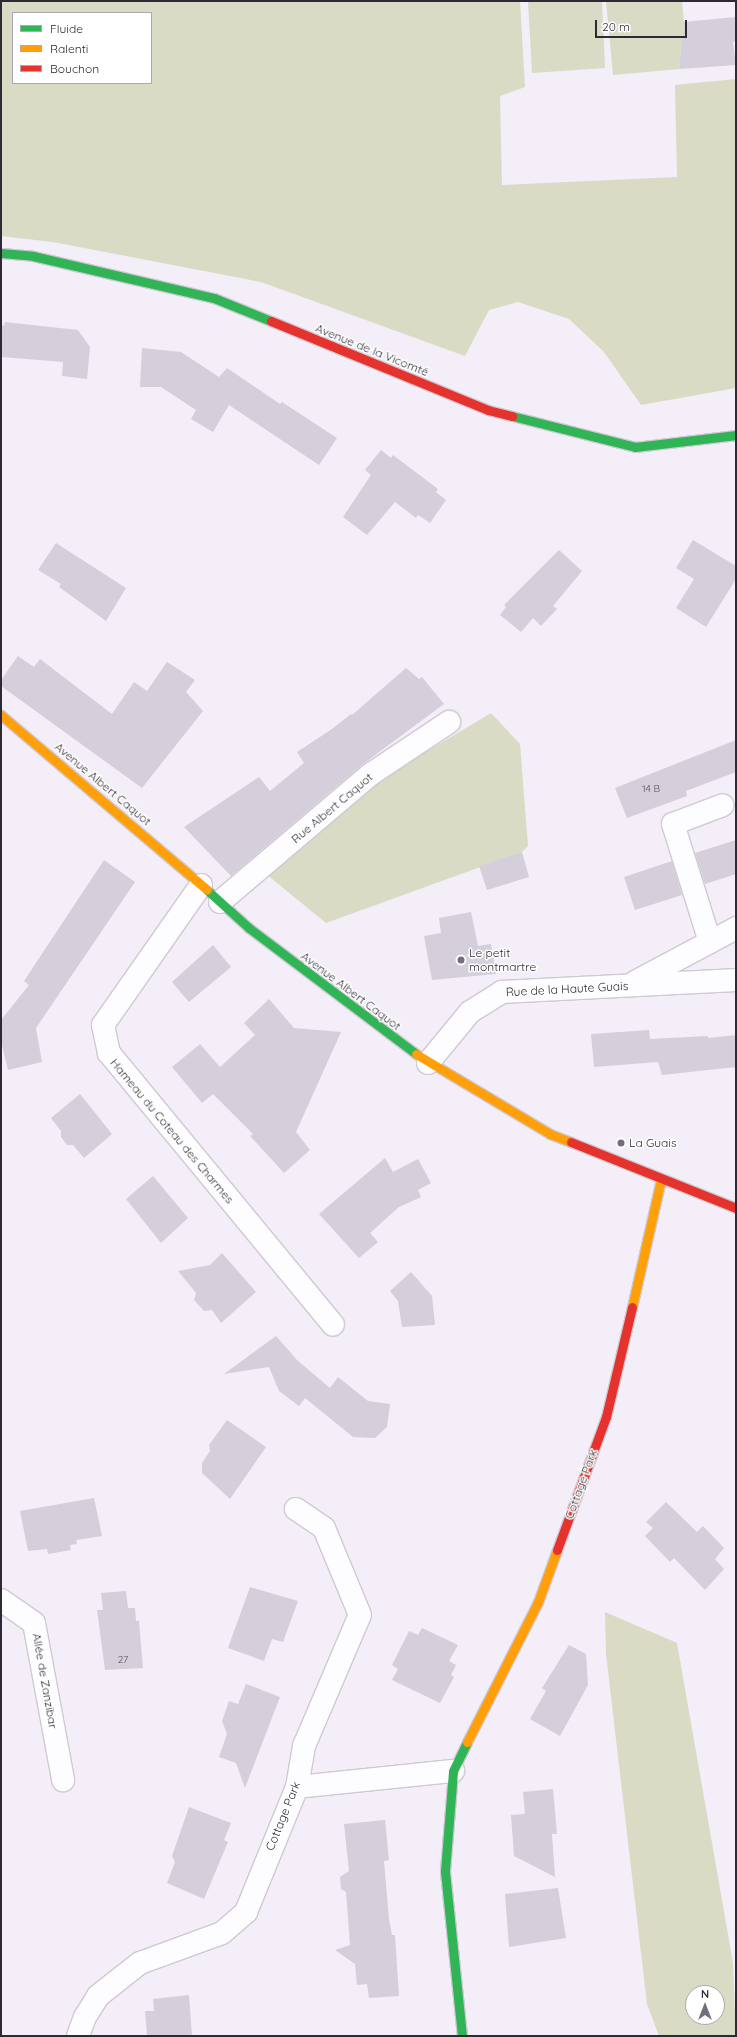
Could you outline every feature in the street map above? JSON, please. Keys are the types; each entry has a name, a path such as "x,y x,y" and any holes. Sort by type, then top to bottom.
{"street":[{"name":"Avenue de la Vicomté","path":"1,253 33,256 214,298 488,410 524,420 635,447 736,435"},
{"name":"Avenue Albert Caquot","path":"1,715 201,885 249,928 428,1063 550,1134 736,1208"},
{"name":"Rue Albert Caquot","path":"220,902 371,774 449,722"},
{"path":"710,942 672,824 723,805"},
{"name":"Hameau du Coteau des Charmes","path":"201,885 103,1025 109,1053 333,1325"},
{"path":"629,986 736,928"},
{"name":"Rue de la Haute Guais","path":"428,1063 470,1012 502,992 736,980"},
{"name":"Cottage Park","path":"462,2036 445,1871 454,1771 538,1602 606,1417 661,1179"},
{"name":"Cottage Park","path":"78,2036 85,2017 98,1996 140,1963 222,1933 246,1912 297,1787 304,1746 360,1615 324,1528 296,1509"},
{"name":"Allée de Zanzibar","path":"1,1600 34,1623 63,1780"},
{"path":"297,1787 344,1784 454,1771"}],"green space":[{"path":"1,1 520,1 525,87 500,96 502,185 677,177 675,85 736,79 736,388 641,405 604,352 569,319 518,302 489,310 465,356 261,282 53,242 1,236"},
{"path":"528,1 602,1 605,68 532,73"},
{"path":"606,1 682,1 684,22 679,69 613,75"},
{"path":"491,713 520,744 528,846 522,852 326,923 266,874 384,777"},
{"path":"605,1612 677,1643 733,1963 736,2036 659,2036 647,2004 606,1654"}],"building":[{"path":"736,17 736,41 733,42 736,65 679,69 684,22"},
{"path":"5,322 78,330 90,347 87,379 62,376 63,362 2,357 1,325 4,326"},
{"path":"142,348 181,352 219,377 227,368 280,404 282,402 337,438 319,465 229,405 213,432 191,419 196,410 161,387 140,387"},
{"path":"381,450 391,458 393,455 438,489 436,492 446,500 430,523 418,515 416,518 395,502 367,535 343,517 371,475 365,470"},
{"path":"693,540 736,566 736,579 706,627 676,608 694,579 676,568"},
{"path":"56,543 126,588 106,621 59,587 61,584 38,570"},
{"path":"559,550 582,571 553,606 557,609 541,626 533,618 521,632 500,615 506,607 504,605"},
{"path":"18,656 34,667 40,659 112,714 134,682 147,691 167,662 195,680 186,692 203,711 142,788 1,686 1,680"},
{"path":"406,668 419,679 422,677 444,704 363,764 231,876 184,827 259,777 270,791 304,763 297,752 332,729 351,714 352,715"},
{"path":"736,740 736,772 686,791 687,796 627,818 615,788"},
{"path":"736,840 736,874 705,884 695,853"},
{"path":"522,852 529,877 487,890 479,866"},
{"path":"104,860 135,882 36,1028 42,1062 8,1070 1,1041 1,1020 29,985 24,981"},
{"path":"672,861 682,895 635,910 624,877"},
{"name":"Le petit montmartre","path":"471,912 478,946 491,944 496,974 432,980 424,936 441,933 439,918"},
{"path":"213,945 231,967 189,1002 172,982"},
{"path":"269,999 294,1028 341,1032 296,1132 310,1150 284,1173 250,1136 253,1134 213,1094 202,1103 172,1067 200,1044 220,1067 255,1035 244,1023"},
{"path":"649,1030 650,1039 708,1036 708,1038 736,1035 736,1067 662,1075 658,1062 594,1067 591,1034"},
{"path":"80,1094 112,1134 84,1158 73,1145 67,1145 61,1137 61,1131 51,1118"},
{"path":"385,1158 393,1172 418,1159 431,1183 418,1190 421,1197 399,1207 370,1233 378,1242 359,1258 319,1214"},
{"path":"153,1176 188,1218 161,1243 126,1199"},
{"path":"222,1253 256,1292 221,1323 212,1310 204,1311 194,1300 196,1293 178,1271 210,1265"},
{"path":"411,1272 432,1296 435,1325 402,1327 398,1301 390,1291"},
{"path":"276,1336 297,1360 330,1388 338,1377 368,1401 390,1404 387,1427 375,1438 353,1437 305,1398 299,1406 279,1391 269,1367 224,1374"},
{"path":"227,1420 266,1447 230,1499 202,1473 202,1463 210,1451 209,1445"},
{"path":"94,1498 102,1536 76,1540 77,1544 70,1545 71,1550 48,1554 47,1549 28,1551 20,1511"},
{"path":"666,1502 697,1532 703,1526 724,1548 715,1559 724,1569 705,1590 674,1558 670,1562 645,1536 653,1528 646,1522"},
{"path":"250,1587 298,1601 283,1642 272,1639 264,1661 228,1648"},
{"path":"126,1591 128,1608 135,1608 136,1621 139,1621 143,1668 105,1670 97,1610 103,1610 101,1593"},
{"path":"422,1628 458,1645 449,1661 456,1665 451,1675 454,1677 440,1703 392,1680 398,1669 392,1665 409,1631 418,1635"},
{"path":"569,1645 586,1654 588,1685 560,1736 530,1719 546,1691 542,1688"},
{"path":"246,1684 280,1697 245,1788 236,1763 219,1757 227,1734 222,1721 229,1701 238,1704"},
{"path":"553,1789 557,1834 552,1834 555,1877 514,1856 511,1815 525,1814 523,1792"},
{"path":"189,1807 231,1823 224,1840 228,1842 204,1899 167,1883 175,1862 172,1856"},
{"path":"385,1820 389,1860 384,1861 389,1919 392,1935 395,1935 399,1996 369,1998 367,1984 357,1985 355,1964 335,1950 350,1945 346,1892 341,1889 340,1877 349,1871 344,1824"},
{"path":"558,1888 566,1938 509,1947 505,1894"},
{"path":"189,1995 192,2036 147,2036 145,2011 154,2011 153,1999"}],"traffic: fast":[{"path":"1,253 33,256 214,298 271,321"},
{"path":"512,416 635,447 736,435"},
{"path":"207,890 249,928 416,1054"},
{"path":"462,2036 445,1871 453,1771 467,1742"}],"traffic: slow":[{"path":"1,715 207,890"},
{"path":"416,1054 550,1134 571,1142"},
{"path":"632,1307 661,1179"},
{"path":"467,1742 538,1602 557,1550"}],"traffic: jam":[{"path":"271,321 488,410 512,416"},
{"path":"571,1142 736,1208"},
{"path":"557,1550 606,1417 632,1307"}],"place":[{"name":"Le petit montmartre","path":"461,960"},
{"name":"La Guais","path":"621,1143"}]}
